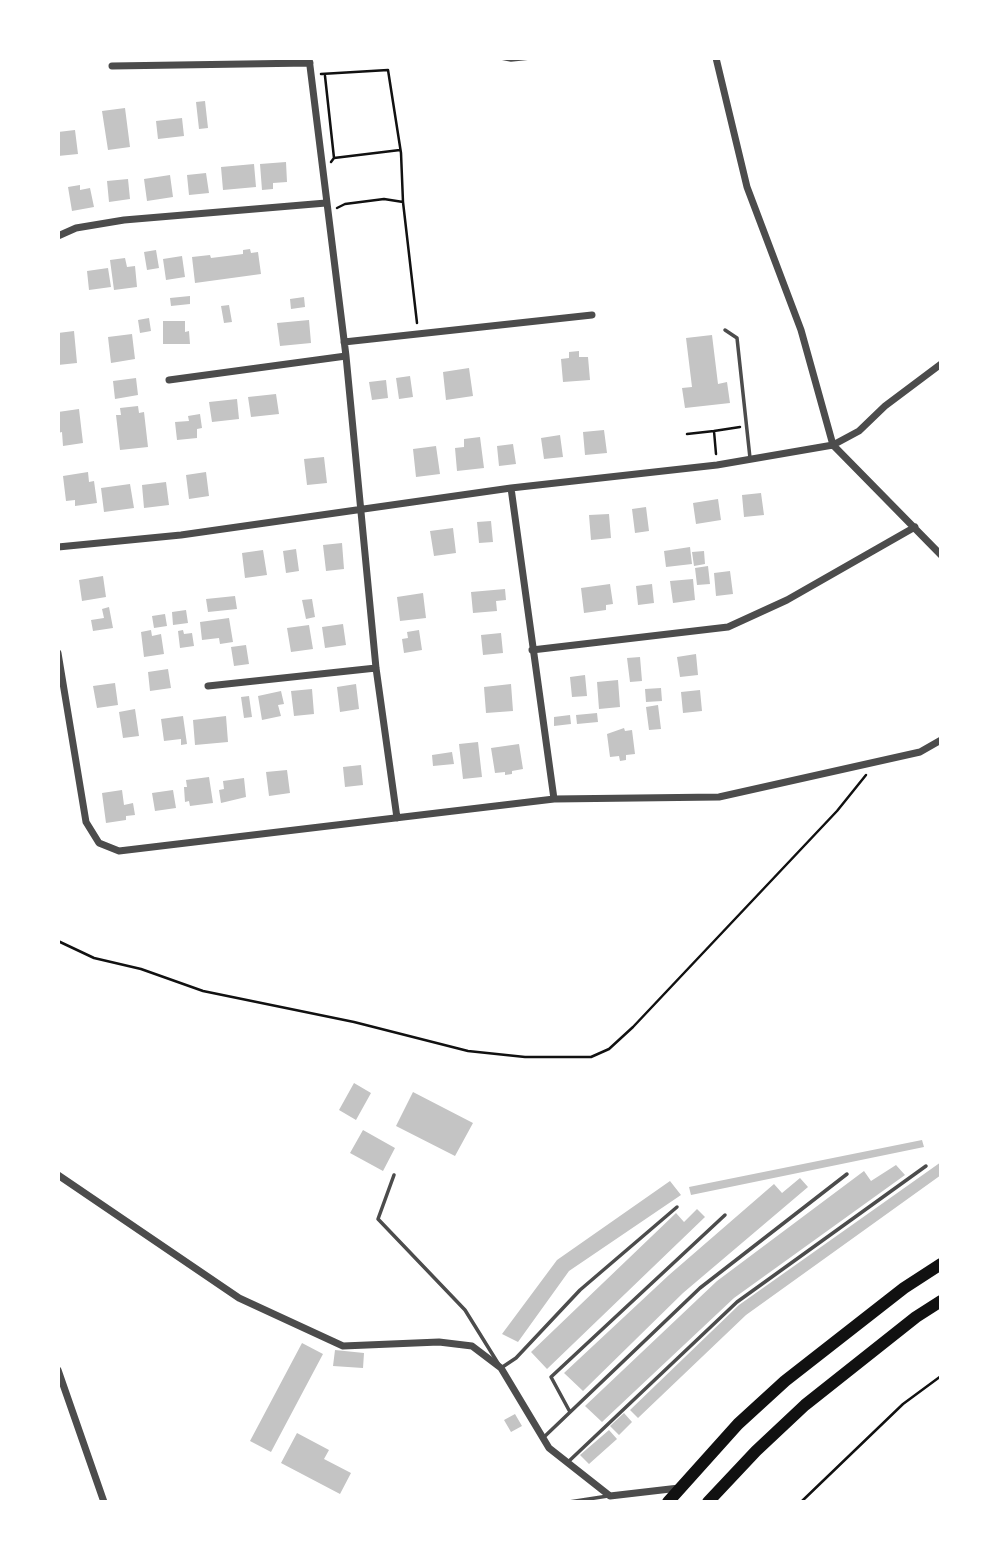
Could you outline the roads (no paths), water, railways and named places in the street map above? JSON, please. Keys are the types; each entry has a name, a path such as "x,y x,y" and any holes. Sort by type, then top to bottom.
{"main road":[{"path":"668,1502 738,1424 785,1381 904,1288 941,1264"},
{"path":"708,1502 756,1451 805,1405 916,1317 941,1301"}],"street":[{"path":"716,58 747,187 801,330 833,445 941,555"},
{"path":"112,66 309,61 346,356 376,668 397,818"},
{"path":"58,236 76,228 124,220 326,203"},
{"path":"344,341 592,315"},
{"path":"169,380 346,356"},
{"path":"58,547 181,535 511,488 717,465 833,445 859,431 886,406 941,364"},
{"path":"511,488 554,799"},
{"path":"532,650 728,627 787,600 915,527"},
{"path":"58,653 86,822 99,843 119,851 554,799 719,797 920,752 941,740"},
{"path":"208,686 376,668"},
{"path":"58,1175 239,1298 343,1346 439,1342 472,1346 501,1368 549,1448 610,1496 680,1488"},
{"path":"58,1370 104,1502"}],"lane":[{"path":"501,58 530,58"},
{"path":"725,330 737,338 750,460"},
{"path":"568,1462 737,1302 926,1167"},
{"path":"543,1438 700,1288 847,1174"},
{"path":"394,1175 378,1219 465,1310 501,1368 516,1358 580,1290 677,1208"},
{"path":"570,1412 551,1377 725,1215"},
{"path":"569,1502 610,1496"}]}
